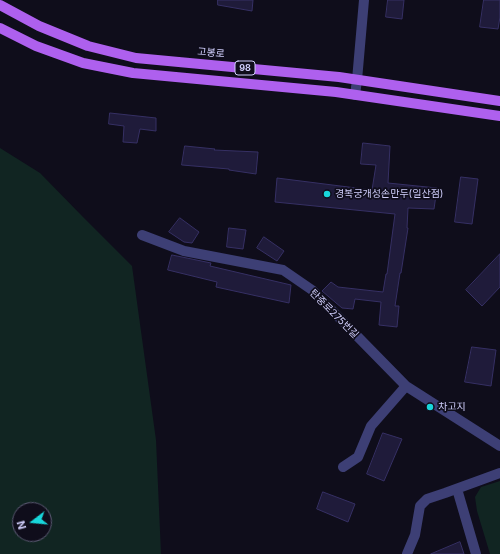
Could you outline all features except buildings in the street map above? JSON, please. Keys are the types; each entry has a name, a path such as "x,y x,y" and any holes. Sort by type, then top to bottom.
{"main road":[{"name":"고봉로","path":"0,5 38,26 88,46 136,58 331,76 500,101"},
{"name":"98","path":"0,28 36,46 83,63 133,73 355,95 500,116"}],"street":[{"path":"355,95 364,0"},
{"name":"탄중로275번길","path":"142,235 184,251 283,270 312,290 406,386 500,446"},
{"path":"343,467 358,457 371,426 406,386"},
{"path":"407,554 414,534 420,506 426,499 500,473"},
{"path":"457,489 476,554"}],"green space":[{"path":"0,148 40,173 132,266 156,440 161,554 0,554"},
{"path":"500,481 500,554 490,554 477,511 475,497 481,487"}],"place":[{"name":"경복궁개성손만두(일산점)","path":"327,194"},
{"name":"차고지","path":"430,407"}]}
